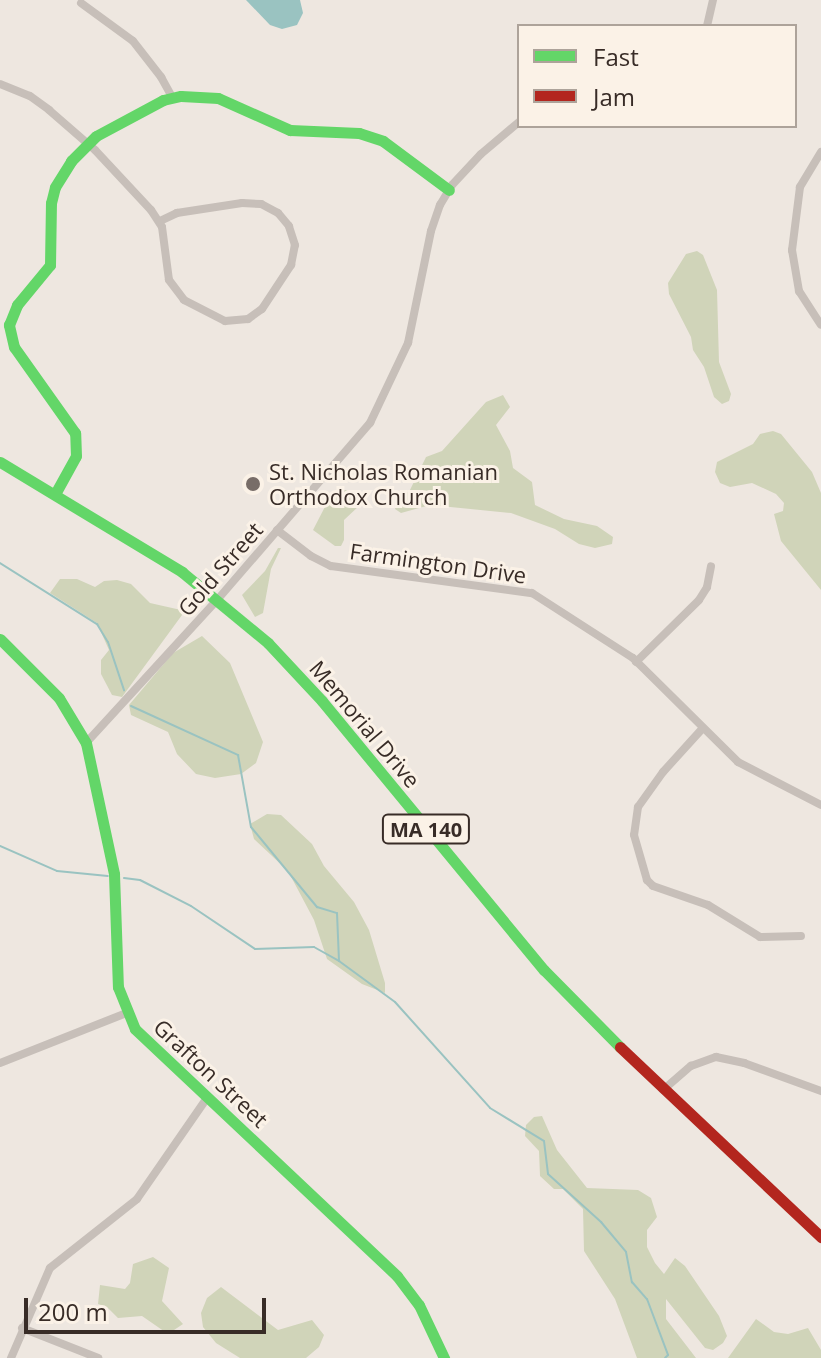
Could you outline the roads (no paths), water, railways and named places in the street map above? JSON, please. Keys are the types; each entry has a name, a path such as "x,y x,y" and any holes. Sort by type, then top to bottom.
{"street":[{"path":"707,24 713,0"},
{"path":"81,3 133,41 161,77 172,97"},
{"path":"0,84 40,103 88,143 160,221 172,287 184,300 225,321 242,321 255,314 291,265 295,245 289,226 278,213 261,204 241,203 177,213 160,221"},
{"path":"55,494 76,456 75,433 14,347 5,324 50,265 53,195 65,170 88,143 116,124 172,97 218,98 290,130 367,135 390,145 449,190"},
{"name":"Gold Street","path":"86,743 218,599 361,435 386,395 408,343 431,231 449,190 494,140 517,123"},
{"path":"821,152 800,187 792,260 799,291 821,325"},
{"name":"Memorial Drive","path":"0,462 163,559 218,599 301,677 522,946 663,1090 821,1237"},
{"name":"Farmington Drive","path":"277,530 320,562 331,566 528,591 636,662 702,729 747,768 821,805"},
{"path":"636,662 699,600 707,587 711,566"},
{"name":"Grafton Street","path":"0,639 59,698 86,743 111,854 118,987 126,1013 149,1047 397,1276 419,1305 444,1358"},
{"path":"702,729 663,772 638,807 634,835 647,880 664,890 708,905 760,937 801,936"},
{"path":"0,1063 126,1013"},
{"path":"663,1090 691,1066 716,1057 744,1063 821,1091"},
{"path":"11,1358 50,1268 137,1199 207,1098"},
{"path":"22,1328 98,1358"}],"water":[{"path":"246,0 300,0 303,13 297,25 282,29 270,25"}],"waterway":[{"path":"0,563 97,624 108,642 124,690"},
{"path":"131,706 238,755 251,827 317,907 337,913 339,961 395,1002 490,1108 544,1141 548,1174 601,1222 626,1252 632,1282 647,1299 668,1355 665,1358"},
{"path":"0,846 57,871 108,876"},
{"path":"124,878 140,880 191,906 255,949 314,947 339,961"}],"place":[{"name":"St. Nicholas Romanian Orthodox Church","path":"253,484"}]}
